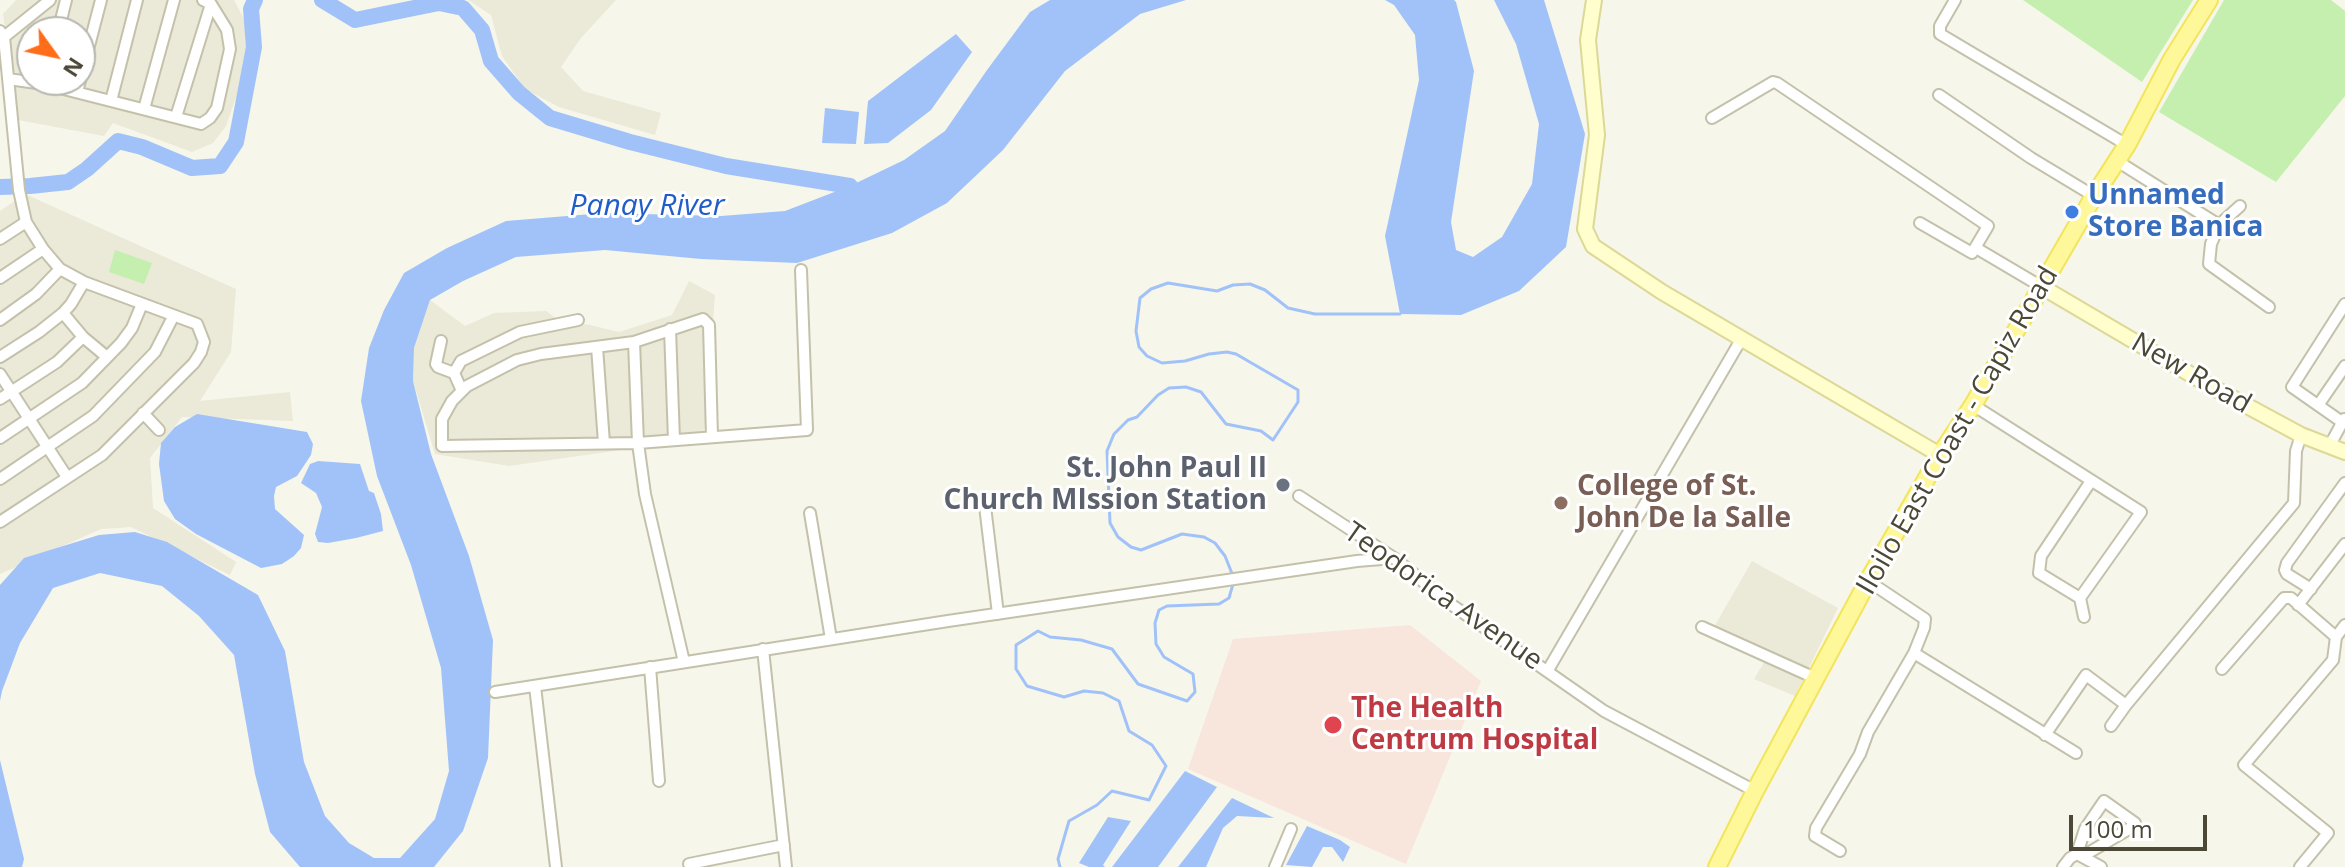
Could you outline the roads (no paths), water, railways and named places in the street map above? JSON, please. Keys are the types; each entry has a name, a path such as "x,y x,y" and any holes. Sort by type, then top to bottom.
{"main road":[{"path":"1594,0 1588,40 1597,135 1585,229 1593,246 1662,292 1940,455"},
{"name":"Iloilo East Coast - Capiz Road","path":"1717,867 1868,581 1940,455 1973,405 2094,196 2127,145 2172,59 2209,0"},
{"name":"New Road","path":"2042,287 2212,387 2301,435 2345,452"}],"street":[{"path":"0,522 102,455 194,363 204,342 197,324 84,282 60,269 26,222 19,190 2,34 50,0"},
{"path":"111,101 137,0"},
{"path":"144,109 174,0"},
{"path":"1955,0 1940,26 1940,34 2127,145"},
{"path":"92,96 201,124 210,118 217,108 230,49 227,30 207,2"},
{"path":"176,117 207,2"},
{"path":"8,79 16,80"},
{"path":"1712,118 1773,82 1777,83 1988,226 1972,253 1920,223"},
{"path":"1939,95 2031,158 2094,196"},
{"path":"2117,161 2219,225"},
{"path":"2240,206 2219,225 2211,244 2209,264 2269,307"},
{"path":"0,239 26,222"},
{"path":"1976,248 2042,287"},
{"path":"0,278 43,249"},
{"path":"0,320 36,294 60,269"},
{"path":"712,437 709,325 703,319 634,342 517,360 489,373 462,391 442,419 442,446 638,443 807,430 801,270"},
{"path":"0,357 63,313 84,282"},
{"path":"0,438 82,383 132,328 142,304"},
{"path":"2330,445 2344,420 2292,387 2345,304"},
{"path":"63,313 83,337 107,357"},
{"path":"0,479 93,416 155,352 173,317"},
{"path":"454,373 461,361 520,332 578,320"},
{"path":"670,329 674,440"},
{"path":"0,399 57,362 83,337"},
{"path":"1548,670 1742,338"},
{"path":"441,341 436,364 454,373 462,391"},
{"path":"634,342 638,443 645,494 684,662"},
{"path":"597,347 604,443"},
{"path":"2319,404 2345,366"},
{"path":"0,374 67,477"},
{"path":"1973,405 2141,512 2080,598"},
{"path":"143,413 159,430"},
{"path":"2111,726 2294,503 2296,451 2301,435"},
{"path":"2084,617 2080,598 2039,573 2041,556 2091,481"},
{"path":"2311,589 2287,574 2287,563 2345,483"},
{"name":"Teodorica Avenue","path":"1299,496 1394,558 1452,605 1604,711 1755,791"},
{"path":"985,506 998,614"},
{"path":"810,513 831,639"},
{"path":"2298,605 2345,544"},
{"path":"495,692 763,649 1394,558"},
{"path":"1840,851 1815,836 1816,828 1914,653 1925,619 1868,581"},
{"path":"2222,669 2284,598 2291,598 2336,637"},
{"path":"2300,867 2328,833 2244,765 2333,660 2336,637 2345,625"},
{"path":"1702,627 1815,678"},
{"path":"763,649 786,867"},
{"path":"1914,653 2076,753"},
{"path":"650,667 659,781"},
{"path":"2045,735 2086,675 2126,705"},
{"path":"535,686 556,867"},
{"path":"2063,867 2070,858 2080,855 2129,829 2135,823 2104,801 2085,829 2080,855"},
{"path":"1275,867 1291,829"},
{"path":"689,864 784,845"},
{"path":"2080,855 2101,867"}],"water":[{"path":"1050,0 1186,0 1140,14 1065,71 1003,150 947,203 892,233 797,263 701,259 605,250 516,257 430,300 414,348 413,381 431,454 469,556 493,640 488,758 463,831 434,867 300,867 270,832 255,774 234,655 199,616 162,586 100,573 53,588 20,643 0,701 0,585 24,558 99,535 135,532 167,542 258,595 285,651 304,762 325,816 349,843 374,858 400,858 435,819 449,771 441,668 411,565 377,476 361,401 369,348 384,310 404,273 447,248 506,221 604,213 721,216 785,211 850,186 904,160 945,131 1030,12"},
{"path":"1385,0 1456,2 1474,71 1451,222 1456,250 1473,257 1502,237 1532,184 1539,124 1516,44 1494,0 1544,0 1585,134 1566,247 1519,291 1461,315 1400,314 1385,236 1419,80 1415,35 1394,5"},
{"path":"956,34 972,52 931,110 888,143 864,144 868,101"},
{"path":"825,108 859,112 856,144 822,143"},
{"path":"197,414 307,432 313,444 311,455 297,476 276,487 274,496 275,509 304,535 301,548 282,564 261,568 196,534 175,519 164,501 159,464 161,443 175,427"},
{"path":"318,461 360,464 369,491 374,493 383,531 328,543 318,542 315,534 322,507 316,493 301,483 310,464"},
{"path":"0,760 24,859 22,867 0,867"},
{"path":"1185,771 1217,787 1158,867 1112,867"},
{"path":"1232,798 1274,818 1237,816 1223,828 1206,867 1178,867"},
{"path":"1108,817 1131,821 1103,865 1105,867 1089,867 1079,863"},
{"path":"1307,826 1350,847 1343,862 1332,847 1323,847 1312,867 1286,865"}],"waterway":[{"path":"0,187 68,182 118,141 142,147 192,168 220,166 236,142 254,47 251,9 255,0"},
{"path":"322,0 355,20 439,3 463,8 482,30 491,61 519,93 550,118 726,166 850,186"},
{"path":"1233,576 1225,556 1215,543 1204,537 1182,534 1141,550 1118,537 1110,523 1107,451 1114,434 1169,388 1186,387 1201,392 1226,424 1261,431 1273,440 1298,402 1298,390 1236,354 1209,354 1162,363 1147,356 1139,347 1136,331 1140,298 1151,289 1168,283 1217,291 1233,285 1250,284 1265,290 1288,308 1315,314 1400,314"},
{"path":"1060,867 1058,859 1069,821 1097,805 1112,791 1149,800 1166,766 1152,745 1129,731 1119,701 1103,693 1084,691 1064,697 1027,686 1016,669 1016,645 1038,631 1050,637 1081,640 1112,649 1138,684 1187,701 1195,692 1193,674 1164,657 1156,644 1155,623 1159,610 1167,606 1219,604 1229,598 1233,584"}],"place":[{"name":"Unnamed Store Banica","path":"2072,212"},
{"name":"St. John Paul II Church MIssion Station","path":"1283,485"},
{"name":"College of St. John De la Salle","path":"1561,503"},
{"name":"The Health Centrum Hospital","path":"1333,725"}],"water label":[{"name":"Panay River","path":"647,206"}]}
